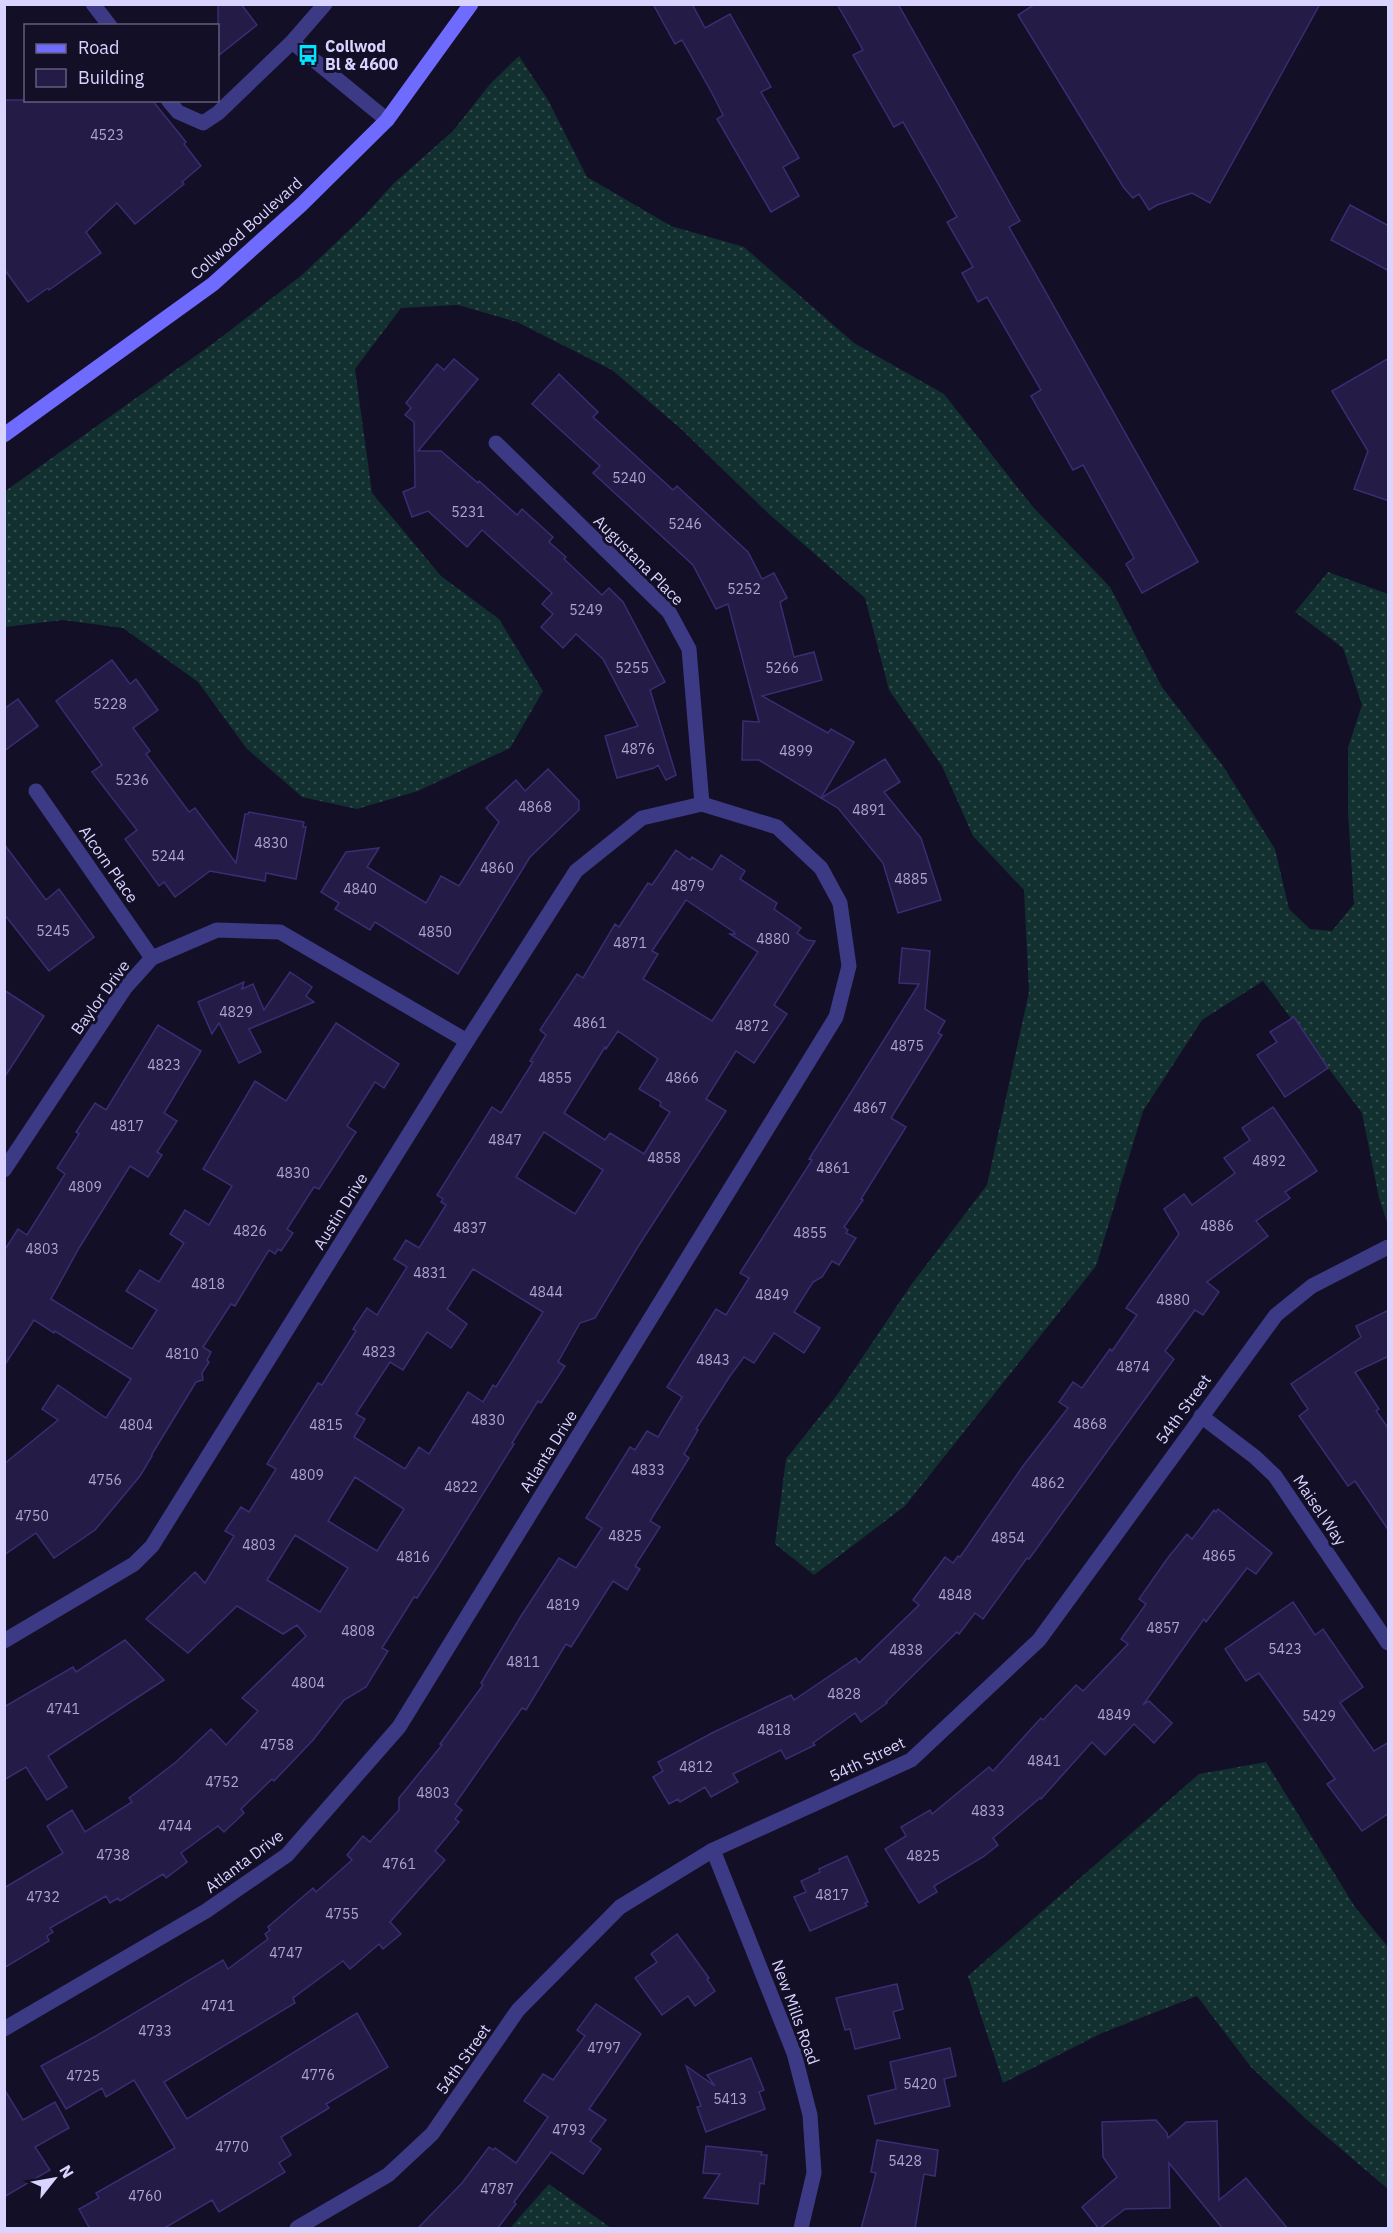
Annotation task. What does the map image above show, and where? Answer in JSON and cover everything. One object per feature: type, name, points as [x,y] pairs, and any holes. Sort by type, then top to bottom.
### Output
[{"type":"main road","name":"Collwood Boulevard","points":[[4,435],[213,284],[301,205],[387,120],[471,4]]},
{"type":"street","points":[[93,4],[108,24]]},
{"type":"street","points":[[170,102],[178,112],[203,123],[218,113],[292,42],[325,4]]},
{"type":"street","points":[[292,42],[387,120]]},
{"type":"street","name":"Augustana Place","points":[[496,443],[669,612],[689,649],[702,804]]},
{"type":"street","name":"Alcorn Place","points":[[36,791],[152,958]]},
{"type":"street","name":"Austin Drive","points":[[4,1641],[134,1564],[152,1546],[467,1041],[576,871],[642,818],[702,804]]},
{"type":"street","name":"Atlanta Drive","points":[[4,2029],[206,1911],[287,1855],[399,1727],[836,1017],[849,966],[840,903],[821,868],[777,827],[702,804]]},
{"type":"street","name":"Baylor Drive","points":[[4,1170],[125,988],[152,958],[217,930],[280,932],[467,1041]]},
{"type":"street","name":"54th Street","points":[[297,2229],[388,2175],[432,2134],[518,2010],[620,1907],[713,1850],[911,1760],[1039,1640],[1276,1315],[1312,1286],[1389,1247]]},
{"type":"street","name":"Maisel Way","points":[[1201,1416],[1255,1457],[1275,1476],[1389,1643]]},
{"type":"street","name":"New Mills Road","points":[[713,1850],[794,2053],[810,2115],[814,2173],[801,2229]]},
{"type":"green space","points":[[519,56],[548,100],[587,177],[671,226],[744,247],[854,343],[944,394],[1033,507],[1110,587],[1162,687],[1223,766],[1275,849],[1289,909],[1310,929],[1332,931],[1354,904],[1348,813],[1348,748],[1362,705],[1343,648],[1295,612],[1328,572],[1388,594],[1388,1225],[1379,1198],[1362,1113],[1263,981],[1202,1020],[1143,1111],[1096,1266],[905,1506],[814,1575],[775,1544],[786,1459],[837,1395],[911,1285],[987,1185],[1029,992],[1024,890],[973,836],[942,766],[889,690],[865,598],[769,514],[680,428],[612,370],[517,322],[458,305],[401,308],[355,369],[372,493],[441,576],[499,619],[543,691],[510,748],[418,791],[357,809],[302,797],[247,749],[198,682],[123,628],[63,620],[5,627],[4,492],[215,342],[302,275],[364,216],[393,184],[453,131],[490,84]]},
{"type":"green space","points":[[1266,1762],[1355,1907],[1388,1947],[1388,2189],[1307,2120],[1251,2067],[1197,1996],[1102,2033],[1003,2083],[968,1976],[1199,1774]]},
{"type":"green space","points":[[549,2184],[611,2228],[510,2228]]},
{"type":"building","points":[[218,4],[241,4],[257,25],[219,55]]},
{"type":"building","points":[[653,4],[692,4],[705,28],[730,14],[771,87],[761,92],[799,158],[783,167],[799,196],[771,212],[717,119],[723,115],[682,40],[675,44]]},
{"type":"building","points":[[837,4],[898,4],[1020,221],[1009,227],[1198,562],[1142,593],[1126,564],[1134,558],[1083,465],[1073,470],[1031,396],[1041,390],[987,297],[978,302],[962,273],[973,267],[947,222],[957,217],[903,122],[894,127],[853,55],[863,50]]},
{"type":"building","points":[[1035,4],[1320,4],[1210,203],[1192,193],[1149,210],[1139,194],[1133,198],[1124,188],[1018,15]]},
{"type":"building","points":[[4,100],[154,102],[186,142],[184,144],[201,166],[182,182],[184,184],[135,224],[117,203],[86,232],[101,253],[28,302],[4,269]]},
{"type":"building","points":[[1350,205],[1389,226],[1389,271],[1331,240]]},
{"type":"building","points":[[1389,358],[1389,501],[1354,489],[1368,451],[1332,391]]},
{"type":"building","points":[[454,359],[478,379],[418,451],[441,451],[517,515],[522,509],[553,537],[549,542],[602,595],[609,588],[623,602],[665,682],[650,690],[676,775],[666,780],[658,765],[617,778],[605,736],[638,726],[603,659],[576,634],[563,648],[541,627],[553,614],[542,604],[552,593],[482,530],[467,547],[428,511],[412,517],[403,492],[415,487],[414,422],[405,415],[411,408],[406,403],[437,364],[444,370]]},
{"type":"building","points":[[559,374],[598,412],[593,417],[673,490],[677,486],[748,552],[762,579],[774,573],[787,598],[780,602],[794,657],[814,652],[822,680],[762,696],[828,733],[831,729],[854,742],[821,798],[759,760],[742,760],[743,721],[759,722],[728,604],[716,609],[693,565],[593,473],[600,466],[532,404]]},
{"type":"building","points":[[112,660],[130,684],[136,679],[158,710],[133,728],[150,751],[146,754],[189,812],[195,808],[236,863],[245,814],[249,812],[304,822],[303,827],[306,827],[296,879],[266,873],[265,881],[210,871],[175,897],[164,882],[159,886],[125,839],[137,830],[92,772],[102,765],[56,701]]},
{"type":"building","points":[[18,699],[38,726],[4,751],[4,709]]},
{"type":"building","points":[[885,759],[900,782],[884,792],[921,838],[941,900],[898,913],[883,863],[838,808],[821,798]]},
{"type":"building","points":[[548,769],[579,801],[579,810],[530,857],[458,974],[375,922],[370,930],[335,909],[339,903],[321,892],[346,852],[379,848],[367,867],[426,903],[441,876],[459,886],[499,822],[486,808],[516,780],[525,791]]},
{"type":"building","points":[[4,844],[46,900],[59,889],[94,937],[49,971],[4,914]]},
{"type":"building","points":[[676,850],[690,860],[692,857],[712,870],[721,855],[745,871],[740,879],[777,903],[774,909],[801,928],[797,933],[807,940],[815,941],[774,1005],[787,1014],[754,1063],[736,1051],[706,1099],[726,1111],[639,1245],[595,1318],[580,1323],[558,1362],[565,1366],[541,1403],[538,1401],[441,1561],[417,1598],[414,1597],[382,1648],[388,1651],[366,1687],[344,1700],[313,1740],[274,1781],[272,1779],[241,1809],[244,1813],[224,1832],[218,1826],[181,1853],[187,1862],[166,1878],[163,1874],[120,1901],[118,1898],[110,1903],[106,1896],[50,1928],[53,1932],[47,1936],[49,1941],[4,1968],[4,1888],[63,1853],[47,1826],[72,1810],[85,1832],[132,1802],[129,1798],[176,1762],[211,1729],[226,1745],[258,1711],[242,1698],[306,1636],[297,1625],[283,1634],[237,1606],[188,1653],[146,1619],[195,1572],[205,1583],[234,1536],[225,1531],[241,1507],[249,1512],[276,1469],[267,1464],[318,1383],[322,1385],[356,1331],[353,1329],[367,1308],[377,1315],[407,1267],[394,1259],[406,1240],[419,1248],[446,1205],[437,1195],[492,1107],[501,1113],[533,1062],[530,1061],[546,1035],[540,1030],[577,974],[583,978],[615,924],[619,927],[648,883],[652,885]],"holes":[[[686,900],[734,932],[735,934],[730,934],[758,952],[712,1021],[643,979],[658,954],[652,951]],[[618,1031],[658,1059],[639,1089],[661,1102],[660,1106],[670,1112],[644,1154],[610,1133],[605,1140],[564,1113],[605,1047],[606,1049]],[[544,1132],[603,1170],[575,1214],[516,1177]],[[473,1269],[543,1312],[496,1387],[493,1385],[483,1402],[468,1392],[429,1454],[419,1447],[405,1469],[354,1437],[365,1419],[356,1414],[390,1362],[403,1370],[427,1332],[451,1348],[467,1324],[447,1309]],[[355,1477],[404,1509],[377,1551],[328,1521]],[[295,1535],[348,1568],[320,1612],[267,1580]]]},
{"type":"building","points":[[902,948],[930,951],[925,1009],[945,1021],[938,1033],[942,1035],[891,1118],[906,1127],[861,1199],[863,1200],[844,1227],[848,1230],[846,1233],[856,1238],[839,1265],[832,1261],[822,1277],[813,1282],[794,1312],[820,1328],[804,1353],[774,1333],[754,1363],[744,1357],[730,1376],[696,1429],[698,1430],[684,1454],[689,1458],[650,1521],[660,1527],[635,1566],[640,1569],[627,1590],[613,1581],[571,1647],[566,1644],[526,1710],[522,1708],[455,1804],[462,1810],[455,1819],[459,1822],[435,1851],[445,1860],[390,1922],[401,1934],[383,1949],[379,1944],[350,1969],[343,1961],[293,1998],[295,2003],[164,2082],[187,2119],[357,2013],[388,2067],[326,2104],[329,2108],[281,2137],[291,2155],[279,2163],[285,2172],[219,2212],[212,2200],[163,2229],[90,2229],[79,2209],[99,2198],[96,2193],[175,2148],[134,2080],[106,2097],[102,2088],[66,2109],[41,2066],[223,1960],[228,1969],[268,1939],[265,1934],[270,1930],[268,1927],[313,1888],[316,1892],[352,1860],[347,1855],[363,1836],[370,1842],[399,1810],[399,1798],[442,1745],[440,1744],[483,1685],[481,1683],[521,1616],[559,1558],[576,1568],[602,1528],[586,1518],[630,1447],[635,1450],[647,1431],[658,1437],[682,1397],[667,1387],[716,1309],[726,1315],[749,1278],[740,1273],[919,984],[899,983]]},
{"type":"building","points":[[290,972],[312,987],[306,996],[314,1002],[249,1029],[261,1052],[239,1063],[219,1023],[212,1034],[198,1002],[244,982],[242,989],[253,984],[264,1010]]},
{"type":"building","points":[[4,990],[44,1016],[4,1078]]},
{"type":"building","points":[[1294,1017],[1328,1068],[1285,1097],[1257,1055],[1277,1042],[1270,1032]]},
{"type":"building","points":[[336,1023],[399,1064],[384,1088],[375,1082],[347,1126],[356,1132],[319,1189],[314,1187],[287,1229],[293,1233],[281,1251],[278,1249],[275,1254],[269,1250],[235,1306],[231,1304],[203,1347],[211,1352],[207,1360],[209,1362],[202,1373],[203,1380],[196,1382],[140,1476],[95,1530],[54,1558],[36,1533],[4,1555],[4,1464],[58,1420],[42,1409],[58,1385],[106,1418],[131,1379],[34,1320],[4,1366],[4,1251],[18,1229],[27,1235],[65,1174],[57,1168],[79,1134],[76,1132],[95,1103],[106,1110],[158,1025],[201,1051],[164,1113],[177,1121],[157,1152],[162,1155],[148,1177],[130,1166],[79,1248],[51,1299],[132,1349],[157,1310],[126,1291],[140,1270],[159,1282],[184,1243],[170,1234],[185,1210],[209,1225],[232,1186],[203,1169],[255,1081],[286,1101]]},
{"type":"building","points":[[1273,1107],[1317,1171],[1285,1192],[1290,1198],[1256,1221],[1268,1236],[1207,1282],[1219,1292],[1203,1315],[1195,1310],[1165,1351],[1174,1359],[983,1619],[975,1613],[959,1634],[957,1632],[887,1703],[861,1722],[855,1713],[813,1743],[815,1745],[786,1759],[781,1750],[733,1774],[738,1782],[711,1797],[705,1787],[680,1802],[678,1799],[669,1804],[653,1777],[663,1771],[658,1762],[791,1695],[794,1700],[856,1658],[859,1663],[919,1605],[913,1600],[945,1557],[953,1563],[958,1556],[960,1557],[1023,1466],[1068,1408],[1059,1402],[1073,1382],[1082,1388],[1137,1315],[1126,1308],[1179,1234],[1164,1209],[1184,1194],[1192,1205],[1235,1173],[1224,1158],[1250,1140],[1242,1128]]},
{"type":"building","points":[[1389,1310],[1389,1356],[1355,1372],[1379,1409],[1376,1411],[1389,1429],[1389,1531],[1355,1481],[1348,1486],[1299,1416],[1308,1409],[1291,1384],[1361,1337],[1356,1326]]},
{"type":"building","points":[[1218,1509],[1272,1553],[1256,1574],[1247,1568],[1206,1622],[1204,1619],[1143,1705],[1149,1701],[1172,1723],[1154,1743],[1134,1724],[1105,1755],[1092,1742],[1041,1799],[993,1838],[998,1845],[983,1857],[934,1886],[937,1892],[919,1903],[885,1849],[906,1836],[901,1827],[930,1810],[932,1814],[989,1767],[993,1771],[1041,1718],[1043,1720],[1076,1685],[1083,1691],[1128,1644],[1121,1639],[1146,1604],[1139,1599],[1167,1559],[1187,1534],[1192,1539],[1214,1510],[1216,1512]]},
{"type":"building","points":[[1293,1602],[1315,1635],[1323,1629],[1363,1687],[1340,1703],[1374,1751],[1389,1742],[1389,1813],[1362,1831],[1327,1784],[1335,1779],[1259,1673],[1246,1681],[1225,1649]]},
{"type":"building","points":[[125,1640],[164,1680],[48,1756],[67,1787],[47,1800],[26,1767],[4,1780],[4,1707],[73,1667],[76,1672]]},
{"type":"building","points":[[847,1856],[868,1902],[865,1903],[867,1906],[810,1931],[794,1897],[806,1892],[801,1881],[820,1872],[819,1869]]},
{"type":"building","points":[[677,1934],[709,1978],[707,1979],[715,1991],[695,2006],[688,1996],[662,2015],[635,1978],[657,1962],[651,1954]]},
{"type":"building","points":[[897,1984],[903,2009],[893,2012],[900,2038],[855,2049],[850,2029],[845,2030],[836,1998]]},
{"type":"building","points":[[596,2004],[641,2034],[589,2109],[606,2120],[590,2141],[601,2149],[583,2174],[551,2152],[497,2229],[417,2229],[462,2183],[489,2147],[493,2150],[495,2148],[516,2163],[548,2117],[524,2101],[543,2074],[553,2080],[585,2036],[577,2030]]},
{"type":"building","points":[[950,2048],[956,2076],[944,2079],[950,2106],[875,2124],[868,2096],[896,2089],[890,2062]]},
{"type":"building","points":[[751,2058],[764,2090],[759,2092],[765,2109],[706,2132],[697,2107],[701,2106],[686,2066],[715,2086],[707,2075]]},
{"type":"building","points":[[4,2089],[23,2120],[55,2102],[69,2128],[35,2147],[50,2170],[4,2197]]},
{"type":"building","points":[[1156,2120],[1167,2133],[1168,2138],[1186,2122],[1217,2121],[1219,2200],[1246,2178],[1288,2229],[1223,2229],[1169,2163],[1170,2208],[1125,2209],[1099,2229],[1082,2207],[1117,2177],[1103,2157],[1102,2122]]},
{"type":"building","points":[[877,2140],[938,2150],[935,2176],[924,2174],[915,2229],[861,2229],[876,2173],[871,2172]]},
{"type":"building","points":[[706,2146],[762,2152],[761,2155],[767,2155],[764,2184],[760,2183],[758,2204],[704,2198],[720,2174],[703,2173]]},
{"type":"place","name":"Collwod Bl & 4600","points":[[308,55]]}]
